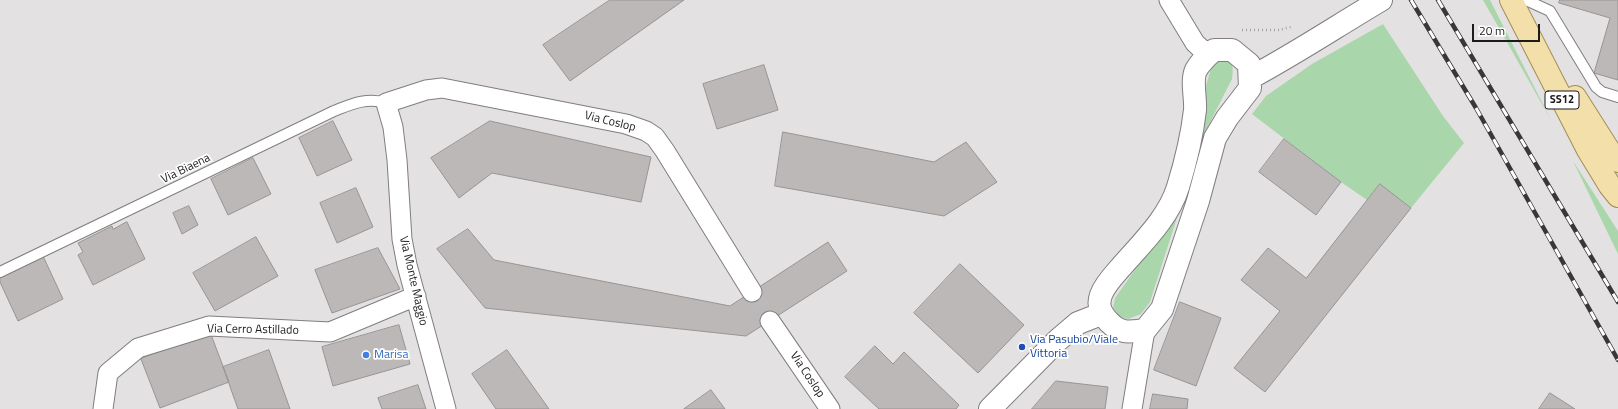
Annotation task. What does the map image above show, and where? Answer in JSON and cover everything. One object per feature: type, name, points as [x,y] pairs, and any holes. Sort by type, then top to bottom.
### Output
[{"type":"main road","name":"SS12","points":[[1511,0],[1588,150],[1618,196]]},
{"type":"main road","name":"SS12","points":[[1514,0],[1606,146],[1618,161]]},
{"type":"street","points":[[1169,0],[1195,43],[1208,55]]},
{"type":"street","points":[[1250,78],[1381,0]]},
{"type":"street","points":[[1132,409],[1145,330],[1162,309],[1198,201],[1215,138],[1227,118],[1250,88],[1249,64],[1232,50],[1214,50],[1208,55],[1196,71],[1194,89],[1195,105],[1190,144],[1176,195],[1168,210],[1154,230],[1105,287],[1099,302],[1101,314],[1117,330],[1131,332],[1145,330]]},
{"type":"street","name":"Via Coslop","points":[[386,103],[426,90],[442,88],[585,115],[626,124],[646,131],[656,138],[665,151],[752,292]]},
{"type":"street","name":"Via Monte Maggio","points":[[386,103],[394,134],[402,239],[407,265],[446,409]]},
{"type":"street","name":"Via Cerro Astillado","points":[[103,409],[108,374],[138,348],[209,326],[330,332],[416,296]]},
{"type":"street","points":[[990,409],[1053,345],[1078,323],[1101,314]]},
{"type":"street","name":"Via Coslop","points":[[770,321],[830,409]]},
{"type":"lane","points":[[1526,0],[1550,11],[1596,87],[1602,92],[1618,97]]},
{"type":"lane","name":"Via Biaena","points":[[0,272],[334,111],[364,101],[376,100],[386,103]]},
{"type":"green space","points":[[1483,0],[1490,0],[1551,120],[1491,14]]},
{"type":"green space","points":[[1383,24],[1443,116],[1464,143],[1411,208],[1380,184],[1367,200],[1252,114],[1266,96],[1312,64]]},
{"type":"green space","points":[[1227,58],[1232,65],[1232,79],[1199,144],[1206,109],[1205,89],[1213,62]]},
{"type":"green space","points":[[1573,161],[1618,231],[1618,254]]},
{"type":"green space","points":[[1181,205],[1150,302],[1141,314],[1128,319],[1119,316],[1113,308],[1115,298]]},
{"type":"building","points":[[610,0],[684,0],[570,81],[543,45]]},
{"type":"building","points":[[1560,0],[1618,0],[1618,80],[1594,73],[1610,18],[1559,3]]},
{"type":"building","points":[[764,65],[778,110],[717,129],[703,84]]},
{"type":"building","points":[[333,121],[352,160],[317,176],[299,138]]},
{"type":"building","points":[[490,121],[651,157],[641,202],[492,173],[459,198],[431,158]]},
{"type":"building","points":[[783,132],[934,162],[966,142],[997,182],[944,216],[775,186]]},
{"type":"building","points":[[1284,139],[1341,182],[1316,215],[1259,172]]},
{"type":"building","points":[[253,158],[271,194],[228,215],[211,179]]},
{"type":"building","points":[[1380,184],[1411,208],[1265,392],[1234,368],[1280,311],[1241,280],[1268,248],[1306,278]]},
{"type":"building","points":[[356,188],[373,227],[337,243],[320,203]]},
{"type":"building","points":[[189,206],[198,225],[182,234],[173,213]]},
{"type":"building","points":[[127,222],[145,259],[93,285],[78,255],[83,252],[78,243],[112,226],[113,229]]},
{"type":"building","points":[[468,229],[494,260],[730,306],[828,242],[847,271],[746,336],[485,308],[437,249]]},
{"type":"building","points":[[256,237],[278,276],[215,311],[193,273]]},
{"type":"building","points":[[378,248],[400,289],[332,313],[315,270]]},
{"type":"building","points":[[43,256],[63,299],[18,321],[0,282],[0,277]]},
{"type":"building","points":[[960,264],[1024,325],[978,373],[914,313]]},
{"type":"building","points":[[1180,302],[1221,318],[1196,386],[1154,370]]},
{"type":"building","name":"Marisa","points":[[399,325],[410,364],[333,386],[322,347]]},
{"type":"building","points":[[210,332],[229,382],[160,408],[141,359]]},
{"type":"building","points":[[875,346],[893,364],[904,352],[959,405],[956,409],[879,409],[845,377]]},
{"type":"building","points":[[269,350],[290,409],[238,409],[223,367]]},
{"type":"building","points":[[507,350],[549,409],[496,409],[472,374]]},
{"type":"building","points":[[1056,381],[1108,387],[1105,409],[1032,409]]},
{"type":"building","points":[[418,385],[426,409],[382,409],[378,398]]},
{"type":"building","points":[[711,390],[725,409],[684,409]]},
{"type":"building","points":[[1550,393],[1575,409],[1539,409]]},
{"type":"building","points":[[1153,394],[1188,399],[1187,409],[1150,409]]},
{"type":"tunnel","points":[[752,292],[770,321]]},
{"type":"railway","points":[[1411,0],[1476,108],[1618,360]]},
{"type":"railway","points":[[1438,0],[1618,302]]},
{"type":"place","name":"Via Pasubio/Viale Vittoria","points":[[1022,347]]},
{"type":"place","name":"Marisa","points":[[366,355]]}]
